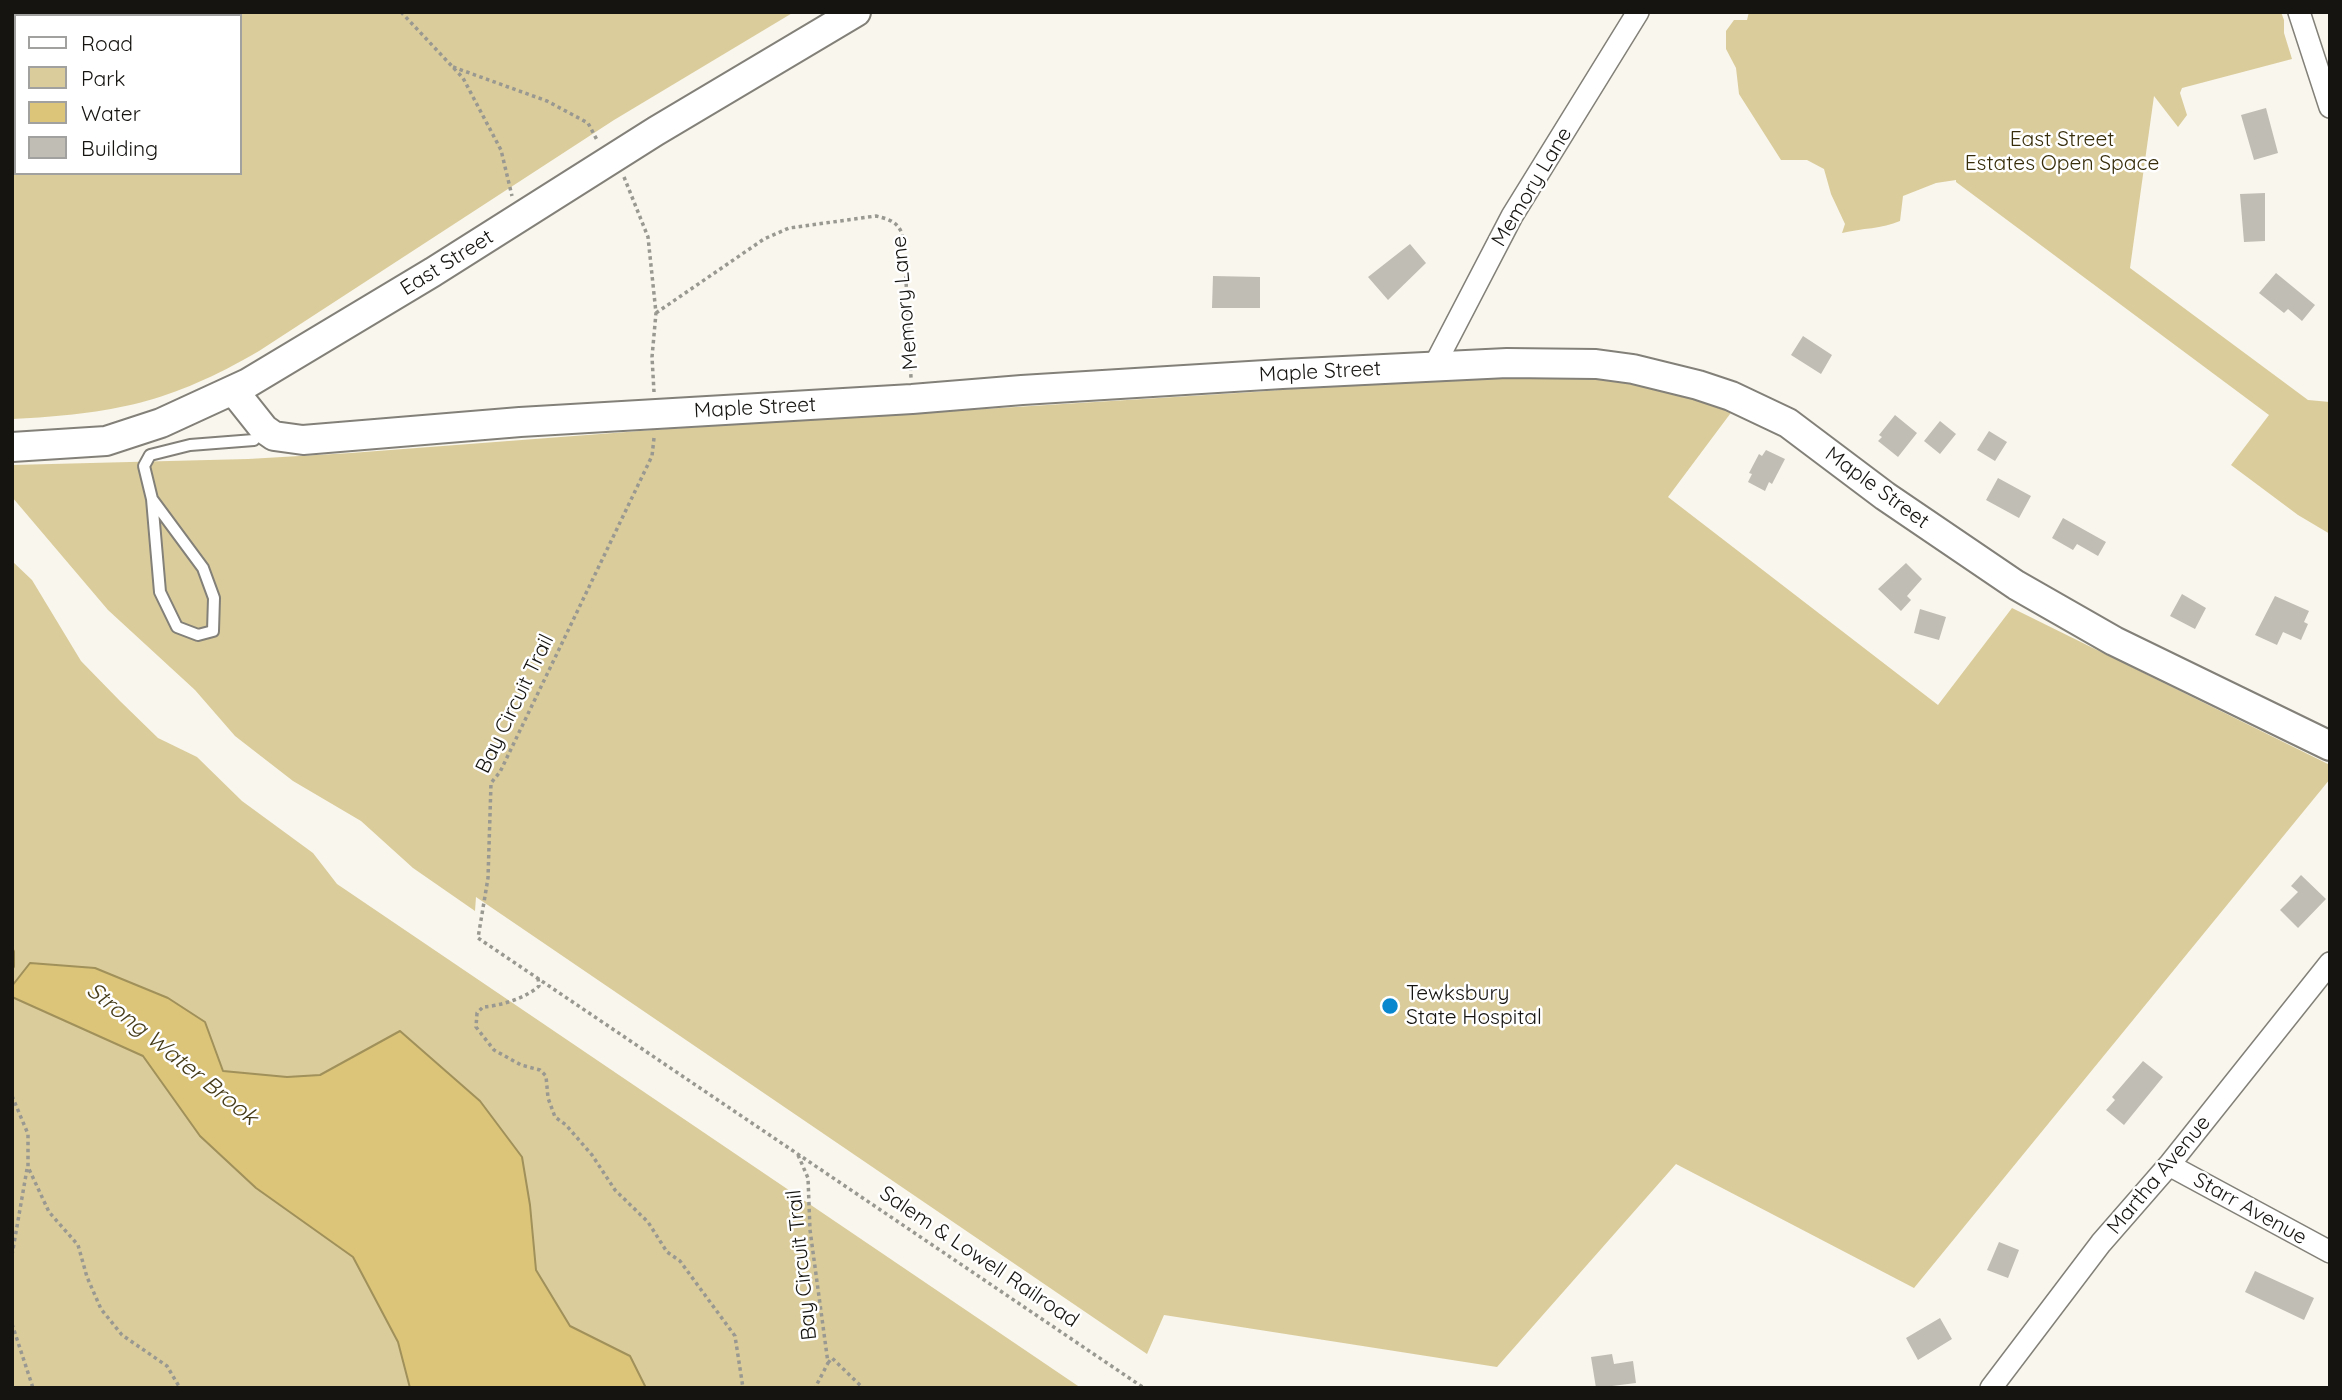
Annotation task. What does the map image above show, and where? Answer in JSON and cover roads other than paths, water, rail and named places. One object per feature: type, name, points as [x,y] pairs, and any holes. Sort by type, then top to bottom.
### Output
[{"type":"street","name":"East Street","points":[[12,447],[106,441],[161,423],[233,390],[276,367],[667,124],[856,12]]},
{"type":"street","name":"Memory Lane","points":[[1434,366],[1512,216],[1638,12]]},
{"type":"street","points":[[2299,12],[2330,107]]},
{"type":"street","name":"Maple Street","points":[[264,429],[274,436],[303,440],[1022,390],[1434,366],[1507,363],[1597,364],[1668,377],[1731,397],[1788,424],[1896,504],[2015,584],[2137,653],[2330,746]]},
{"type":"street","points":[[233,390],[264,429]]},
{"type":"street","name":"Martha Avenue","points":[[1992,1388],[2101,1243],[2169,1165],[2330,963]]},
{"type":"street","name":"Starr Avenue","points":[[2169,1165],[2330,1252]]},
{"type":"lane","points":[[152,499],[203,568],[214,598],[213,631],[198,635],[177,627],[160,592],[152,499],[144,466],[150,455],[190,445],[254,440],[264,429]]},
{"type":"water","points":[[30,963],[95,968],[168,998],[205,1022],[223,1071],[287,1077],[320,1075],[400,1031],[480,1101],[522,1157],[536,1270],[570,1326],[630,1356],[646,1388],[410,1388],[398,1342],[353,1257],[256,1188],[200,1136],[143,1056],[12,997],[12,986]]},
{"type":"waterway","name":"Strong Water Brook","points":[[12,952],[12,966]]},
{"type":"place","name":"Tewksbury State Hospital","points":[[1390,1006]]},
{"type":"park label","name":"East Street Estates Open Space","points":[[2062,152]]}]
